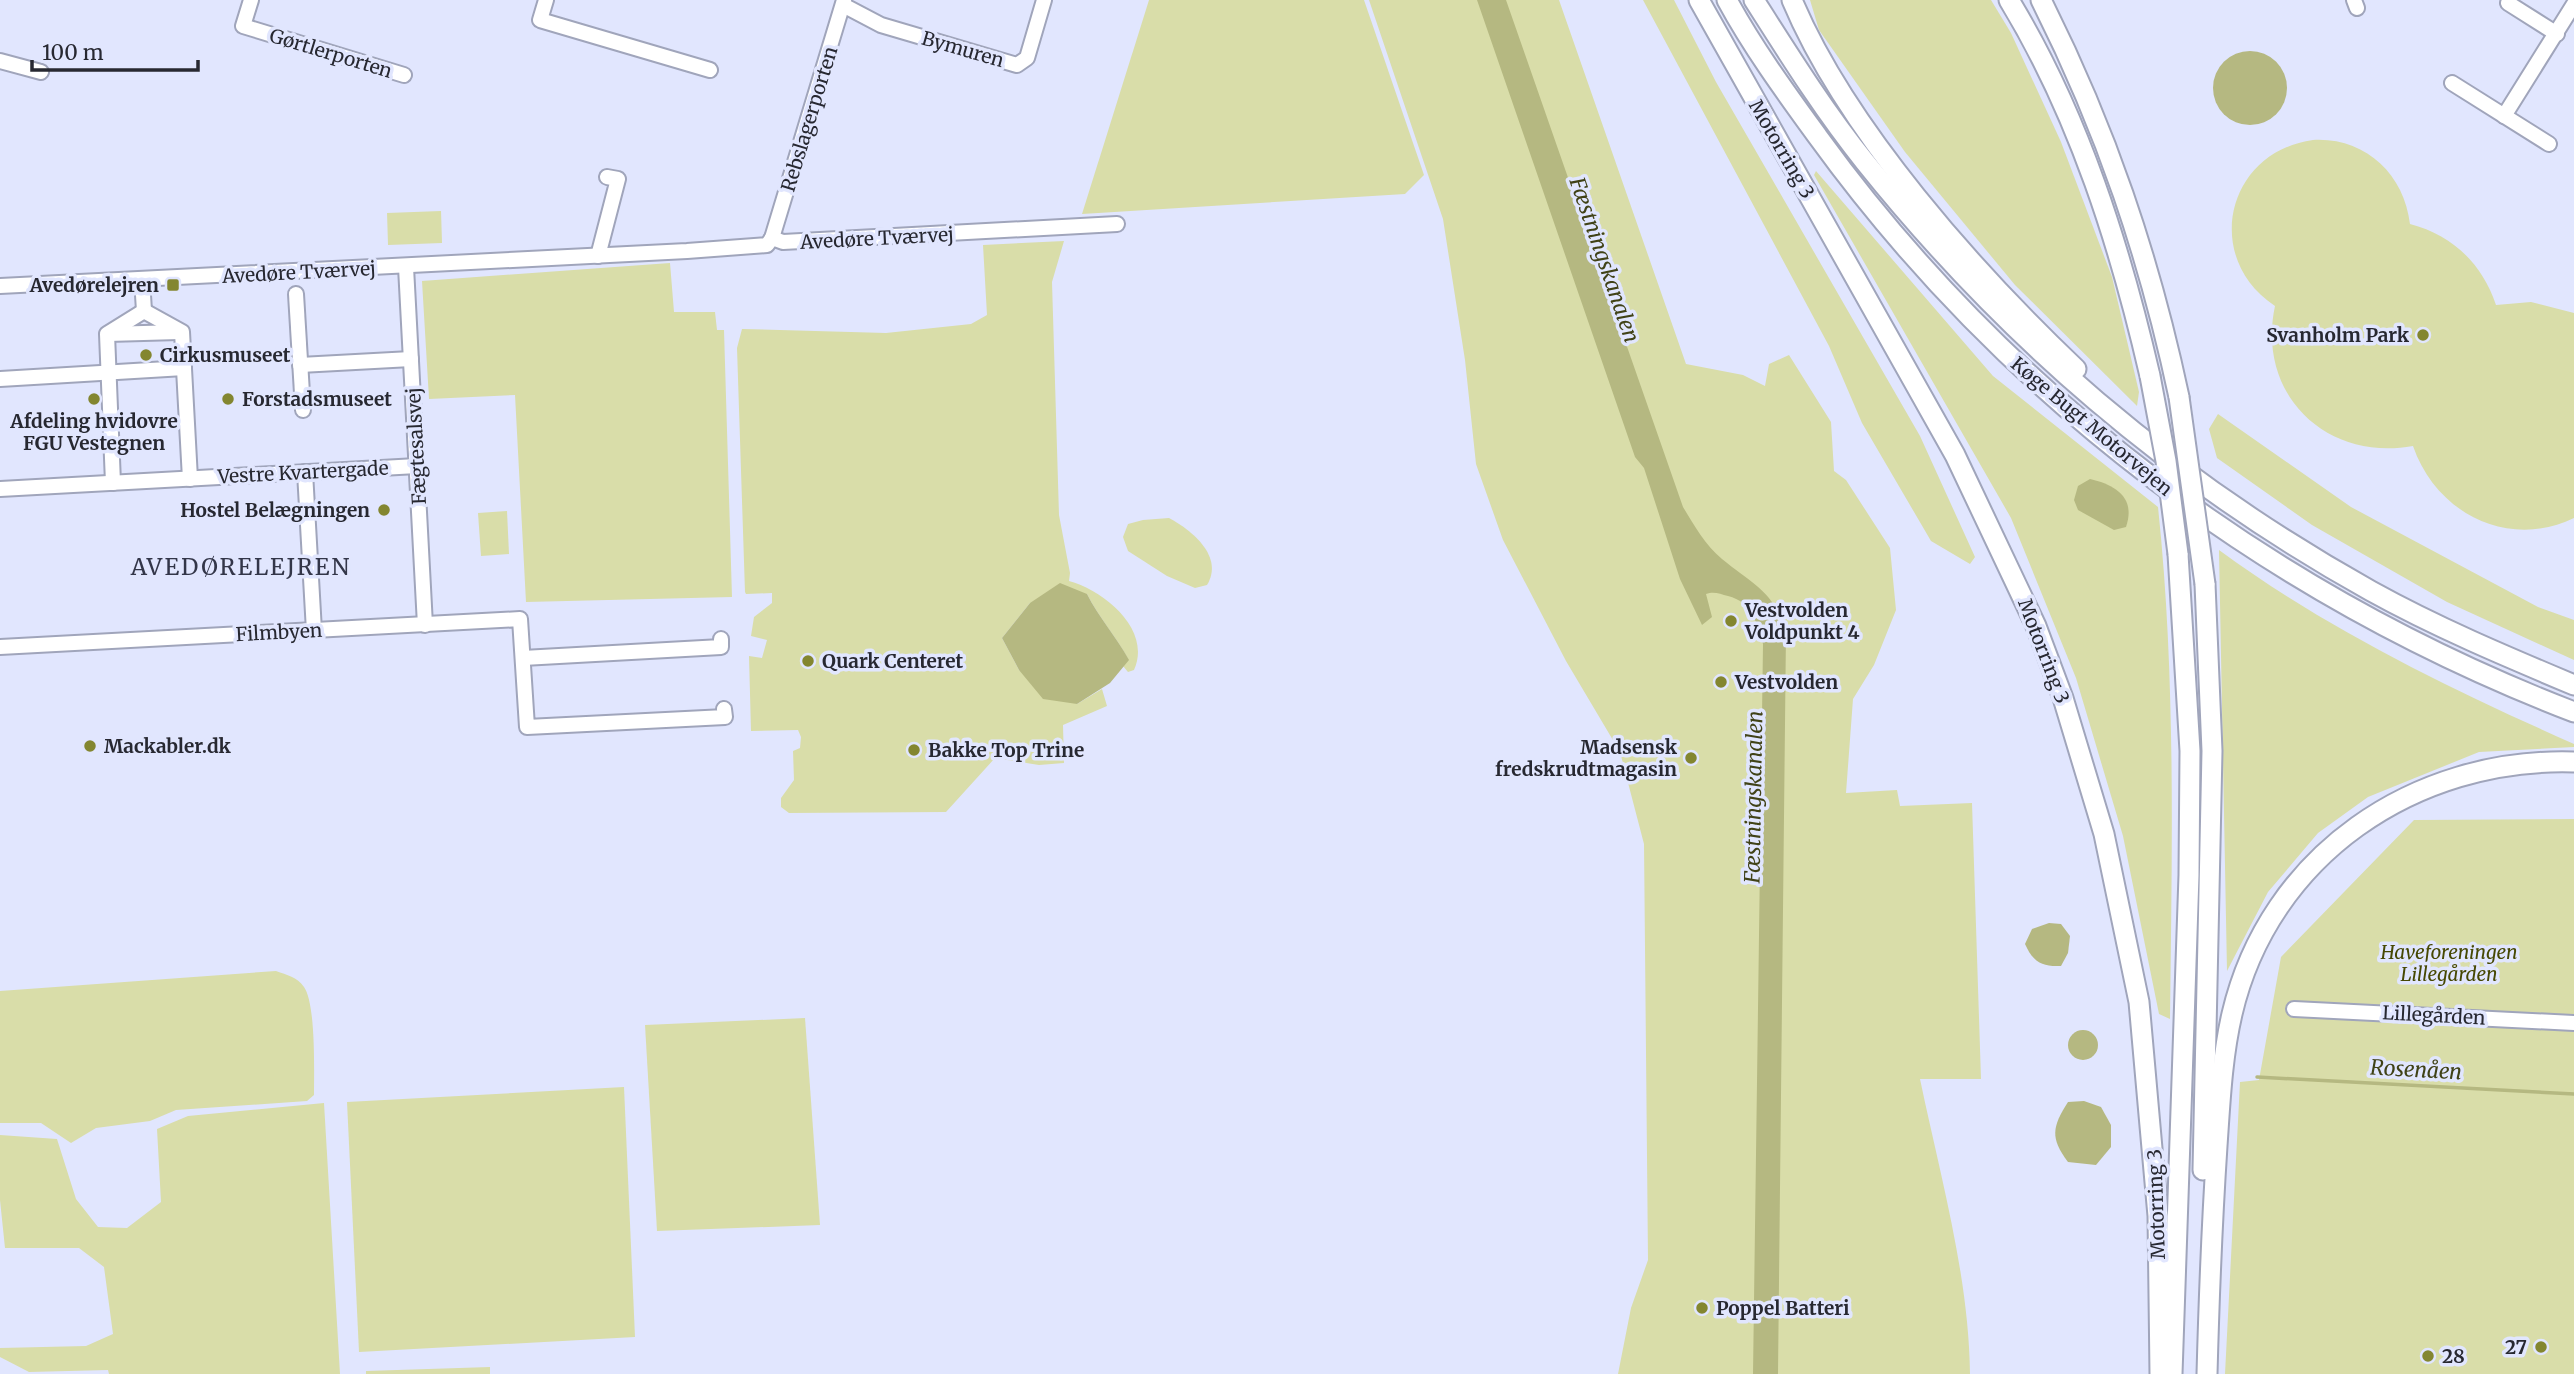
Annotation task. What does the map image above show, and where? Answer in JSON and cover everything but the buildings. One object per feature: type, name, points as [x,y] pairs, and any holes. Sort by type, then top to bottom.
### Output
[{"type":"highway","name":"Motorring 3","points":[[1699,0],[1955,455],[2036,626],[2067,710],[2104,834],[2139,1002],[2157,1204],[2160,1374]]},
{"type":"highway","name":"Køge Bugt Motorvejen","points":[[1727,0],[1782,88],[1849,180],[1904,246],[2026,374],[2078,420],[2200,515],[2310,586],[2432,652],[2574,712]]},
{"type":"highway","name":"Køge Bugt Motorvejen","points":[[1754,0],[1802,74],[1864,160],[1923,232],[1972,286],[2043,356],[2109,415],[2257,522],[2371,591],[2574,685]]},
{"type":"highway","points":[[1792,0],[1826,68],[1908,183],[1990,280],[2041,336],[2115,405],[2137,435]]},
{"type":"highway","points":[[2010,0],[2050,76],[2082,148],[2109,224],[2150,376],[2166,461],[2178,554],[2189,724],[2189,820],[2172,1374]]},
{"type":"highway","points":[[2041,0],[2075,69],[2126,196],[2152,281],[2179,397],[2205,584],[2210,642],[2212,765],[2200,1374]]},
{"type":"highway","points":[[2207,1374],[2215,1176],[2225,1058],[2241,985],[2273,916],[2320,858],[2354,827],[2404,796],[2447,779],[2486,768],[2522,763],[2574,762]]},
{"type":"street","name":"Gørtlerporten","points":[[251,0],[243,26],[404,75]]},
{"type":"street","points":[[546,0],[540,20],[710,69]]},
{"type":"street","name":"Bymuren","points":[[844,2],[881,25],[1017,65],[1027,58],[1044,0]]},
{"type":"street","name":"Rebslagerporten","points":[[772,238],[844,2]]},
{"type":"street","points":[[2508,3],[2557,34]]},
{"type":"street","points":[[2504,116],[2574,4]]},
{"type":"street","points":[[0,61],[41,72]]},
{"type":"street","points":[[2452,83],[2549,144]]},
{"type":"street","points":[[598,256],[618,179],[607,177]]},
{"type":"street","name":"Avedøre Tværvej","points":[[0,286],[598,256],[767,245],[772,238],[783,242],[918,237],[1117,224]]},
{"type":"street","name":"Fægtesalsvej","points":[[406,267],[425,625]]},
{"type":"street","points":[[142,279],[144,311]]},
{"type":"street","points":[[296,294],[303,411]]},
{"type":"street","points":[[144,311],[182,332]]},
{"type":"street","points":[[107,334],[144,311]]},
{"type":"street","points":[[107,334],[182,332]]},
{"type":"street","points":[[182,332],[190,479]]},
{"type":"street","points":[[107,334],[113,483]]},
{"type":"street","points":[[300,365],[411,359]]},
{"type":"street","points":[[0,379],[184,368]]},
{"type":"street","name":"Vestre Kvartergade","points":[[0,489],[417,466]]},
{"type":"street","points":[[305,472],[314,631]]},
{"type":"street","name":"Filmbyen","points":[[0,647],[520,619],[527,727],[725,717],[724,709]]},
{"type":"street","points":[[523,658],[721,647],[721,639]]},
{"type":"street","name":"Lillegården","points":[[2294,1009],[2574,1023]]},
{"type":"green space","points":[[1149,0],[1364,0],[1424,175],[1405,194],[1082,214]]},
{"type":"green space","name":"Vestvolden","points":[[1369,0],[1559,0],[1686,364],[1743,375],[1765,386],[1769,364],[1789,355],[1831,422],[1834,471],[1846,480],[1890,548],[1896,610],[1874,665],[1853,699],[1846,793],[1897,790],[1900,806],[1972,803],[1981,1079],[1920,1079],[1959,1263],[1965,1300],[1970,1374],[1618,1374],[1631,1308],[1648,1260],[1644,844],[1620,752],[1566,661],[1503,540],[1476,464],[1465,360],[1443,219]]},
{"type":"green space","points":[[1643,0],[1674,0],[1716,82],[1920,436],[1975,557],[1970,564],[1931,541],[1862,423],[1829,346]]},
{"type":"green space","points":[[1810,0],[1991,0],[2011,33],[2061,142],[2112,277],[2139,392],[2137,406],[2015,285],[1905,152],[1819,30]]},
{"type":"green space","name":"Svanholm Park","points":[[2313,140],[2349,145],[2378,162],[2390,174],[2399,189],[2410,224],[2439,235],[2464,253],[2483,276],[2496,305],[2531,302],[2574,313],[2574,518],[2549,527],[2524,530],[2500,527],[2477,519],[2457,507],[2439,490],[2424,470],[2413,446],[2381,448],[2352,443],[2326,432],[2304,415],[2287,393],[2276,367],[2272,338],[2275,306],[2252,286],[2238,262],[2232,236],[2234,210],[2243,185],[2260,164],[2283,149]]},
{"type":"green space","points":[[1816,171],[1993,376],[2158,507],[2170,699],[2170,1019],[2159,1014],[2123,836],[2076,678],[2011,518],[1814,175]]},
{"type":"green space","points":[[441,211],[442,243],[388,245],[387,213]]},
{"type":"green space","points":[[1064,241],[1052,282],[1059,515],[1070,573],[1069,581],[1097,594],[1122,614],[1136,641],[1138,655],[1134,670],[1128,672],[1123,666],[1128,659],[1087,594],[1030,603],[1002,638],[1019,670],[1077,704],[1102,689],[1107,706],[1063,725],[1064,763],[1039,765],[995,758],[946,812],[789,813],[781,807],[781,798],[794,780],[793,751],[800,748],[801,737],[798,730],[751,731],[749,656],[762,658],[767,640],[751,636],[754,617],[772,603],[772,593],[745,592],[737,348],[742,329],[886,333],[971,324],[987,315],[983,245]]},
{"type":"green space","points":[[670,263],[674,312],[715,312],[717,330],[724,330],[732,597],[526,602],[515,395],[429,399],[422,281]]},
{"type":"green space","points":[[2218,414],[2351,507],[2538,607],[2574,620],[2574,660],[2447,602],[2312,525],[2217,458],[2209,429]]},
{"type":"green space","points":[[507,511],[509,554],[481,556],[478,513]]},
{"type":"green space","points":[[1169,518],[1196,538],[1209,555],[1212,565],[1207,585],[1195,588],[1167,576],[1128,551],[1123,537],[1128,524]]},
{"type":"green space","points":[[2219,550],[2347,632],[2436,680],[2574,744],[2574,747],[2479,752],[2368,797],[2318,833],[2268,892],[2227,971]]},
{"type":"green space","name":"Haveforeningen Lillegården","points":[[2574,819],[2574,1374],[2225,1374],[2240,1082],[2259,1080],[2281,957],[2414,820]]},
{"type":"green space","points":[[276,971],[292,977],[304,987],[311,1008],[314,1095],[307,1101],[176,1110],[150,1121],[96,1128],[71,1143],[41,1123],[0,1123],[0,991]]},
{"type":"green space","points":[[805,1018],[820,1225],[657,1231],[645,1025]]},
{"type":"green space","points":[[624,1087],[635,1337],[359,1352],[347,1102]]},
{"type":"green space","points":[[324,1103],[340,1374],[109,1374],[108,1370],[29,1372],[0,1357],[0,1348],[86,1346],[113,1334],[104,1267],[79,1248],[5,1248],[0,1200],[0,1135],[57,1139],[76,1199],[98,1227],[127,1228],[161,1202],[157,1129],[188,1116]]},
{"type":"green space","points":[[490,1367],[490,1374],[366,1374],[366,1371]]},
{"type":"shaded area","points":[[1477,0],[1506,0],[1683,507],[1710,548],[1768,597],[1781,617],[1786,631],[1778,1374],[1753,1374],[1763,644],[1756,621],[1748,608],[1728,596],[1706,594],[1712,617],[1702,625],[1680,579],[1644,468],[1635,457]]},
{"type":"shaded area","points":[[2243,51],[2257,51],[2271,57],[2281,67],[2287,88],[2285,102],[2271,119],[2257,125],[2243,125],[2229,119],[2219,109],[2213,95],[2213,81],[2219,67],[2229,57]]},
{"type":"shaded area","points":[[2090,479],[2108,485],[2122,494],[2128,508],[2126,527],[2114,530],[2078,510],[2074,500],[2078,486]]},
{"type":"shaded area","points":[[1060,583],[1087,594],[1129,660],[1110,683],[1077,704],[1043,699],[1019,670],[1002,638],[1030,603]]},
{"type":"shaded area","points":[[2049,923],[2061,924],[2070,936],[2068,953],[2061,966],[2048,966],[2039,962],[2025,944],[2032,929]]},
{"type":"shaded area","points":[[2083,1030],[2094,1034],[2098,1045],[2094,1056],[2083,1060],[2072,1056],[2068,1045],[2072,1034]]},
{"type":"shaded area","points":[[2084,1101],[2101,1107],[2111,1125],[2111,1147],[2096,1165],[2068,1162],[2056,1139],[2056,1126],[2068,1102]]},
{"type":"waterway","name":"Rosenåen","points":[[2257,1077],[2574,1094]]},
{"type":"place","name":"Avedørelejren","points":[[173,285]]},
{"type":"place","name":"Svanholm Park","points":[[2423,335]]},
{"type":"place","name":"Cirkusmuseet","points":[[146,355]]},
{"type":"place","name":"Afdeling hvidovre FGU Vestegnen","points":[[94,399]]},
{"type":"place","name":"Forstadsmuseet","points":[[228,399]]},
{"type":"place","name":"Hostel Belægningen","points":[[384,510]]},
{"type":"place","name":"Vestvolden Voldpunkt 4","points":[[1731,621]]},
{"type":"place","name":"Quark Centeret","points":[[808,661]]},
{"type":"place","name":"Vestvolden","points":[[1721,682]]},
{"type":"place","name":"Mackabler.dk","points":[[90,746]]},
{"type":"place","name":"Bakke Top Trine","points":[[914,750]]},
{"type":"place","name":"Madsensk fredskrudtmagasin","points":[[1691,758]]},
{"type":"place","name":"Poppel Batteri","points":[[1702,1308]]},
{"type":"place","name":"27","points":[[2541,1347]]},
{"type":"place","name":"28","points":[[2428,1356]]},
{"type":"district","name":"AVEDØRELEJREN","points":[[241,567]]},
{"type":"water label","name":"Fæstningskanalen","points":[[1604,260]]},
{"type":"water label","name":"Fæstningskanalen","points":[[1754,797]]}]
